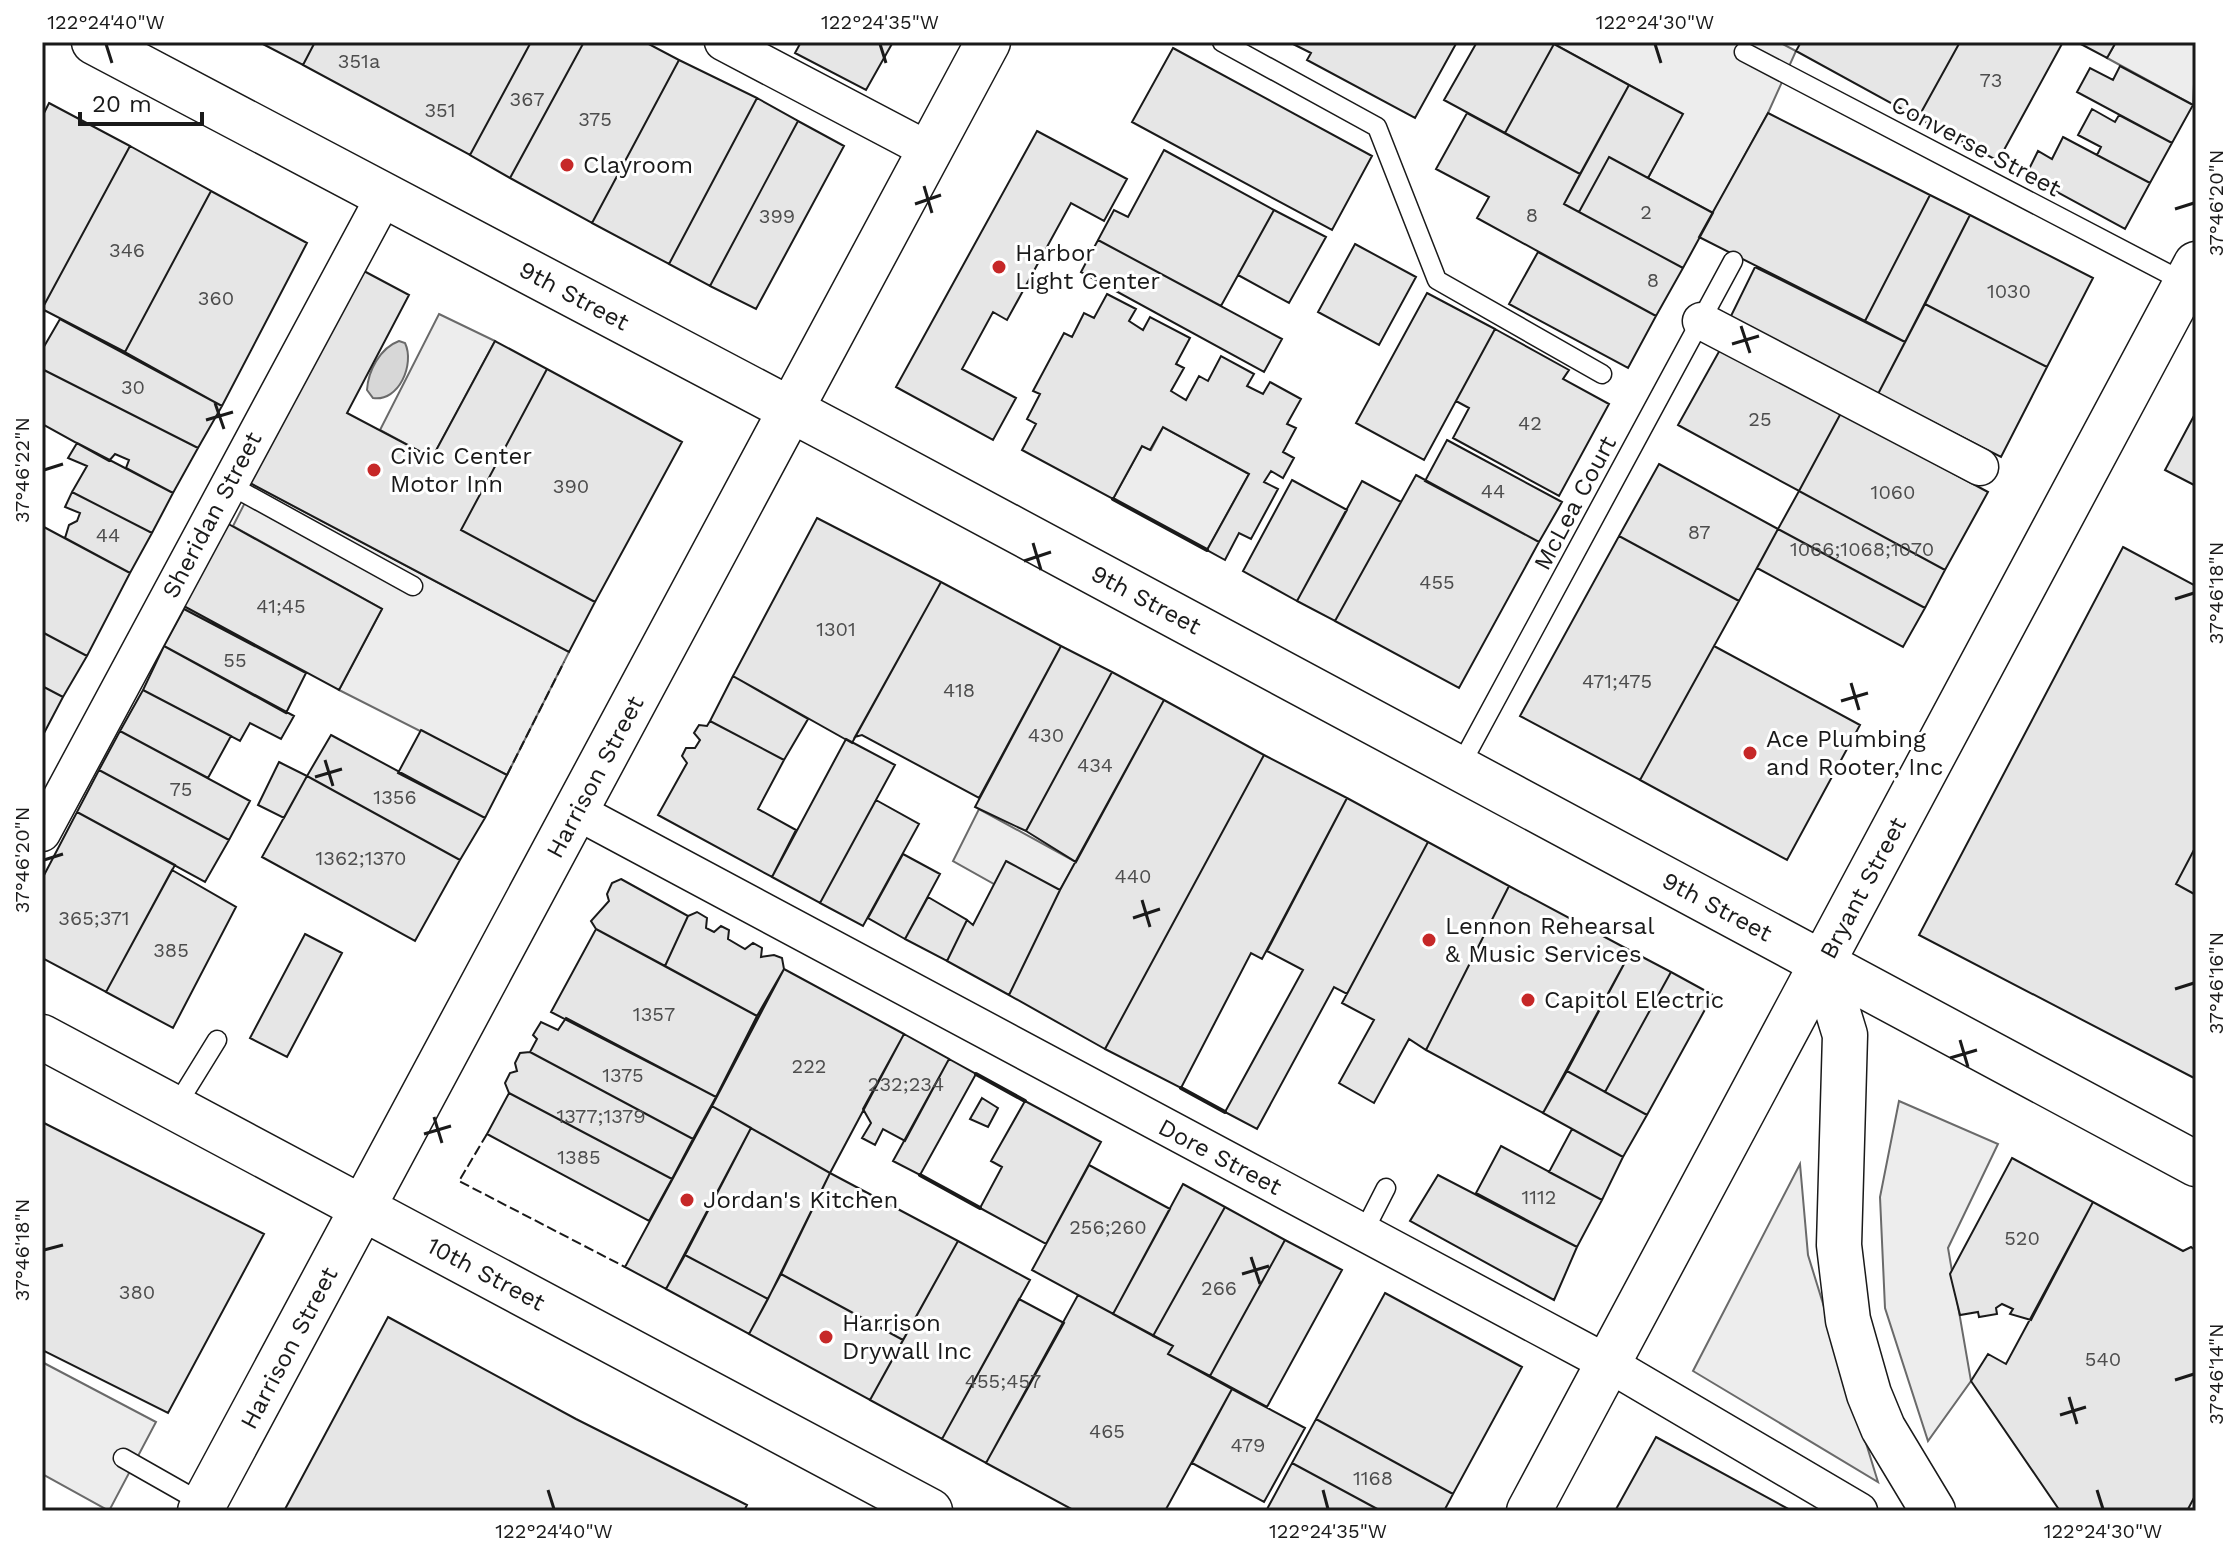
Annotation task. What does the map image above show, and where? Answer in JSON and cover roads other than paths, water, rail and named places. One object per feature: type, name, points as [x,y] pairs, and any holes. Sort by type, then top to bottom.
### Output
[{"type":"main road","name":"Harrison Street","points":[[202,1508],[988,42]]},
{"type":"main road","name":"9th Street","points":[[112,46],[384,197],[791,410],[2196,1164]]},
{"type":"main road","name":"Bryant Street","points":[[1529,1511],[2191,273]]},
{"type":"main road","points":[[1823,963],[1842,1022],[1847,1062],[1838,1223],[1842,1284],[1869,1394],[1901,1462],[1933,1511]]},
{"type":"main road","name":"10th Street","points":[[42,1037],[930,1511]]},
{"type":"street","points":[[723,42],[930,151]]},
{"type":"street","name":"Sheridan Street","points":[[42,833],[384,197]]},
{"type":"street","points":[[1701,321],[1980,467]]},
{"type":"street","name":"Dore Street","points":[[576,811],[1609,1364],[1859,1511]]},
{"type":"lane","points":[[1222,42],[1377,127],[1437,280],[1602,374]]},
{"type":"lane","name":"Converse Street","points":[[1744,52],[2191,273]]},
{"type":"lane","name":"McLea Court","points":[[1459,768],[1733,261]]},
{"type":"lane","points":[[228,484],[413,586]]},
{"type":"lane","points":[[175,1108],[217,1040]]},
{"type":"lane","points":[[1363,1233],[1386,1188]]},
{"type":"lane","points":[[123,1458],[202,1508]]},
{"type":"place","name":"Clayroom","points":[[567,165]]},
{"type":"place","name":"Harbor Light Center","points":[[999,267]]},
{"type":"place","name":"Civic Center Motor Inn","points":[[374,470]]},
{"type":"place","name":"Ace Plumbing and Rooter, Inc","points":[[1750,753]]},
{"type":"place","name":"Lennon Rehearsal & Music Services","points":[[1429,940]]},
{"type":"place","name":"Capitol Electric","points":[[1528,1000]]},
{"type":"place","name":"Jordan's Kitchen","points":[[687,1200]]},
{"type":"place","name":"Harrison Drywall Inc","points":[[826,1337]]}]
